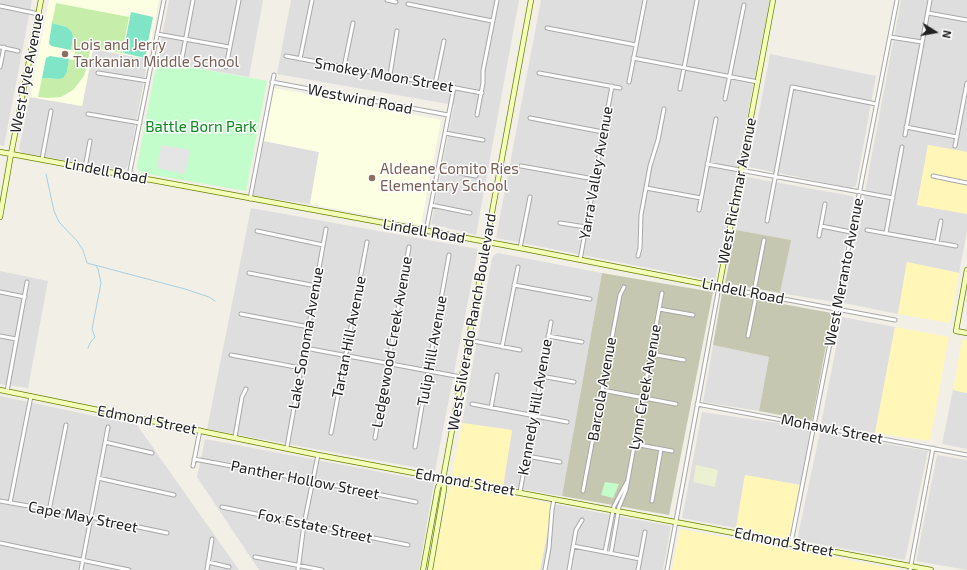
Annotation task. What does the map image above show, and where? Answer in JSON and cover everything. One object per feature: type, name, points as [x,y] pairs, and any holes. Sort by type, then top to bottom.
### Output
[{"type":"street","name":"West Pyle Avenue","points":[[0,217],[41,0]]},
{"type":"street","points":[[130,176],[164,0]]},
{"type":"street","points":[[182,58],[193,0]]},
{"type":"street","points":[[226,66],[239,0]]},
{"type":"street","points":[[300,59],[312,0]]},
{"type":"street","points":[[386,0],[396,2]]},
{"type":"street","points":[[477,115],[482,93],[483,71],[496,0]]},
{"type":"street","name":"West Silverado Ranch Boulevard","points":[[430,570],[444,489],[443,479],[461,377],[531,0]]},
{"type":"street","points":[[629,82],[645,0]]},
{"type":"street","points":[[680,89],[697,0]]},
{"type":"street","name":"West Richmar Avenue","points":[[667,570],[773,0]]},
{"type":"street","name":"West Meranto Avenue","points":[[791,543],[897,0]]},
{"type":"street","points":[[904,135],[930,0]]},
{"type":"street","points":[[408,4],[492,21]]},
{"type":"street","points":[[725,99],[744,5]]},
{"type":"street","points":[[0,6],[39,14]]},
{"type":"street","points":[[928,13],[967,20]]},
{"type":"street","points":[[344,67],[353,23]]},
{"type":"street","points":[[547,28],[636,45]]},
{"type":"street","points":[[390,75],[397,31]]},
{"type":"street","points":[[157,34],[229,47]]},
{"type":"street","points":[[890,37],[922,42]]},
{"type":"street","points":[[435,84],[444,40]]},
{"type":"street","points":[[0,67],[2,47],[18,51]]},
{"type":"street","name":"Smokey Moon Street","points":[[286,56],[482,93]]},
{"type":"street","points":[[633,58],[758,82]]},
{"type":"street","points":[[98,73],[148,81]]},
{"type":"street","points":[[539,73],[620,88]]},
{"type":"street","points":[[250,199],[274,75]]},
{"type":"street","name":"Westwind Road","points":[[272,82],[448,115]]},
{"type":"street","points":[[955,146],[967,83]]},
{"type":"street","name":"Yarra Valley Avenue","points":[[580,260],[612,86]]},
{"type":"street","points":[[426,231],[454,87]]},
{"type":"street","points":[[767,222],[792,87],[876,104]]},
{"type":"street","points":[[638,256],[640,248],[641,215],[650,166],[658,140],[664,109]]},
{"type":"street","points":[[42,159],[51,111]]},
{"type":"street","points":[[88,114],[140,123]]},
{"type":"street","points":[[530,118],[603,132]]},
{"type":"street","points":[[699,210],[716,119]]},
{"type":"street","points":[[906,127],[957,136]]},
{"type":"street","points":[[445,133],[483,140]]},
{"type":"street","points":[[85,168],[90,141]]},
{"type":"street","points":[[886,233],[902,147]]},
{"type":"street","name":"Lindell Road","points":[[0,152],[520,248],[895,320]]},
{"type":"street","points":[[707,164],[893,198]]},
{"type":"street","points":[[521,166],[594,179]]},
{"type":"street","points":[[438,169],[476,176]]},
{"type":"street","points":[[933,176],[967,183]]},
{"type":"street","points":[[646,188],[701,198]]},
{"type":"street","points":[[520,248],[530,197]]},
{"type":"street","points":[[819,236],[825,204]]},
{"type":"street","points":[[431,205],[470,212]]},
{"type":"street","points":[[937,242],[942,221]]},
{"type":"street","points":[[560,223],[586,227]]},
{"type":"street","points":[[821,226],[851,232]]},
{"type":"street","name":"Lake Sonoma Avenue","points":[[287,447],[326,229]]},
{"type":"street","points":[[867,230],[956,246]]},
{"type":"street","points":[[257,231],[323,245]]},
{"type":"street","points":[[748,336],[764,240]]},
{"type":"street","name":"Tartan Hill Avenue","points":[[331,433],[367,242]]},
{"type":"street","name":"Ledgewood Creek Avenue","points":[[375,438],[409,247]]},
{"type":"street","name":"Tulip Hill Avenue","points":[[416,447],[449,255]]},
{"type":"street","points":[[502,347],[518,268]]},
{"type":"street","points":[[967,270],[956,331],[967,333]]},
{"type":"street","points":[[249,273],[316,286]]},
{"type":"street","points":[[7,390],[27,282]]},
{"type":"street","points":[[514,285],[590,299]]},
{"type":"street","name":"Barcola Avenue","points":[[583,491],[620,295],[624,287]]},
{"type":"street","points":[[0,292],[25,297]]},
{"type":"street","name":"Lynn Creek Avenue","points":[[611,553],[619,510],[626,493],[662,293]]},
{"type":"street","points":[[659,309],[693,315]]},
{"type":"street","points":[[241,314],[308,327]]},
{"type":"street","name":"Kennedy Hill Avenue","points":[[520,492],[551,322]]},
{"type":"street","points":[[0,336],[16,339]]},
{"type":"street","points":[[548,336],[582,342]]},
{"type":"street","points":[[468,340],[520,350]]},
{"type":"street","points":[[305,348],[461,377]]},
{"type":"street","points":[[651,354],[684,360]]},
{"type":"street","points":[[231,355],[301,368]]},
{"type":"street","points":[[491,408],[497,375]]},
{"type":"street","points":[[541,376],[574,382]]},
{"type":"street","points":[[235,437],[242,397],[246,389]]},
{"type":"street","name":"Edmond Street","points":[[0,390],[7,390],[443,479],[619,510],[791,543],[910,568],[931,570]]},
{"type":"street","points":[[602,390],[676,404]]},
{"type":"street","points":[[10,503],[32,396]]},
{"type":"street","points":[[472,404],[567,422]]},
{"type":"street","name":"Mohawk Street","points":[[697,404],[967,455]]},
{"type":"street","points":[[48,511],[66,424]]},
{"type":"street","points":[[81,570],[108,426]]},
{"type":"street","points":[[193,466],[200,430]]},
{"type":"street","points":[[105,442],[152,453]]},
{"type":"street","points":[[634,444],[672,451]]},
{"type":"street","points":[[910,568],[933,448]]},
{"type":"street","points":[[652,502],[661,449]]},
{"type":"street","points":[[298,570],[304,524],[318,454]]},
{"type":"street","points":[[527,456],[560,462]]},
{"type":"street","name":"Panther Hollow Street","points":[[194,459],[416,502]]},
{"type":"street","points":[[98,478],[174,495]]},
{"type":"street","name":"West Silverado Ranch Boulevard","points":[[423,570],[438,487],[443,479]]},
{"type":"street","name":"Lynn Creek Avenue","points":[[605,552],[613,509],[628,480]]},
{"type":"street","points":[[545,570],[549,548],[554,498]]},
{"type":"street","name":"Cape May Street","points":[[0,501],[48,511],[91,517],[167,533]]},
{"type":"street","name":"Fox Estate Street","points":[[222,507],[408,545]]},
{"type":"street","points":[[569,570],[576,530],[582,520]]},
{"type":"street","points":[[638,570],[645,532]]},
{"type":"street","points":[[206,570],[212,539]]},
{"type":"street","points":[[0,543],[129,570]]},
{"type":"street","points":[[573,546],[640,559]]},
{"type":"street","points":[[255,557],[322,570]]},
{"type":"street","points":[[208,562],[229,566]]},
{"type":"shaded area","points":[[0,0],[32,0],[4,146],[0,145]]},
{"type":"shaded area","name":"Lois and Jerry Tarkanian Middle School","points":[[49,0],[159,0],[148,59],[93,49],[82,106],[30,97]]},
{"type":"shaded area","points":[[169,0],[263,0],[249,77],[157,61]]},
{"type":"shaded area","points":[[291,0],[519,0],[476,235],[431,224],[454,105],[277,74]]},
{"type":"shaded area","points":[[541,0],[770,0],[715,281],[496,238]]},
{"type":"shaded area","points":[[901,0],[967,0],[967,152],[928,145],[917,205],[967,214],[967,231],[959,273],[907,262],[898,314],[844,303]]},
{"type":"shaded area","points":[[93,49],[148,59],[126,169],[123,170],[22,153],[19,149],[30,97],[82,106]]},
{"type":"shaded area","points":[[770,54],[876,76],[856,186],[851,188],[749,167]]},
{"type":"shaded area","name":"Aldeane Comito Ries Elementary School","points":[[274,88],[441,120],[421,225],[310,204],[319,152],[264,141]]},
{"type":"shaded area","points":[[264,141],[319,152],[310,204],[253,196]]},
{"type":"shaded area","points":[[161,145],[190,150],[185,174],[157,168]]},
{"type":"shaded area","points":[[747,177],[852,196],[854,198],[834,302],[780,293],[790,240],[736,230]]},
{"type":"shaded area","points":[[251,208],[478,249],[435,471],[207,429]]},
{"type":"shaded area","points":[[736,230],[791,240],[780,293],[725,283]]},
{"type":"shaded area","points":[[498,253],[602,273],[562,496],[503,486],[512,430],[462,423],[492,259],[494,255]]},
{"type":"shaded area","points":[[0,271],[48,281],[28,388],[0,384]]},
{"type":"shaded area","points":[[602,273],[713,292],[669,515],[562,496]]},
{"type":"shaded area","points":[[722,293],[832,313],[812,421],[759,411],[769,357],[713,345]]},
{"type":"shaded area","points":[[842,317],[895,327],[875,433],[821,424]]},
{"type":"shaded area","points":[[713,345],[769,357],[759,411],[703,402]]},
{"type":"shaded area","points":[[953,390],[967,393],[967,449],[942,444]]},
{"type":"shaded area","points":[[0,396],[137,425],[239,570],[0,570]]},
{"type":"shaded area","points":[[702,412],[811,428],[800,485],[745,475],[736,528],[682,518]]},
{"type":"shaded area","points":[[820,432],[928,451],[905,560],[797,540]]},
{"type":"shaded area","points":[[205,439],[434,482],[419,570],[259,570],[197,477]]},
{"type":"shaded area","points":[[937,455],[967,460],[967,570],[916,561]]},
{"type":"shaded area","points":[[696,465],[718,470],[715,487],[693,482]]},
{"type":"shaded area","points":[[553,504],[671,526],[663,570],[540,570]]},
{"type":"green space","points":[[56,3],[129,17],[122,53],[91,48],[84,76],[73,90],[61,97],[38,97],[42,78],[58,79],[67,72],[69,59],[74,60],[75,51],[71,50],[73,37],[72,32],[67,27],[52,23]]},
{"type":"green space","points":[[131,12],[153,17],[145,58],[123,53]]},
{"type":"green space","points":[[52,23],[67,27],[72,32],[73,37],[71,50],[51,46],[49,43]]},
{"type":"green space","points":[[50,56],[69,59],[67,72],[63,78],[42,78],[46,58]]},
{"type":"green space","name":"Battle Born Park","points":[[157,61],[267,81],[246,191],[142,173],[137,169]]},
{"type":"green space","points":[[605,482],[619,484],[613,498],[601,495]]},
{"type":"sand","points":[[928,145],[967,152],[967,214],[917,205]]},
{"type":"sand","points":[[907,262],[959,273],[950,323],[898,314]]},
{"type":"sand","points":[[895,327],[949,337],[930,441],[875,433]]},
{"type":"sand","points":[[962,339],[967,340],[967,393],[953,390]]},
{"type":"sand","points":[[462,423],[512,430],[502,493],[553,504],[540,570],[433,570]]},
{"type":"sand","points":[[745,475],[800,485],[789,539],[736,528]]},
{"type":"sand","points":[[680,529],[901,570],[672,570]]},
{"type":"waterway","points":[[46,174],[54,211],[59,222],[77,241],[83,250],[87,263],[185,289],[209,297],[215,301]]},
{"type":"waterway","points":[[88,348],[95,337],[92,329],[101,283],[96,266]]},
{"type":"place","name":"Lois and Jerry Tarkanian Middle School","points":[[65,54]]},
{"type":"place","name":"Aldeane Comito Ries Elementary School","points":[[372,178]]}]
